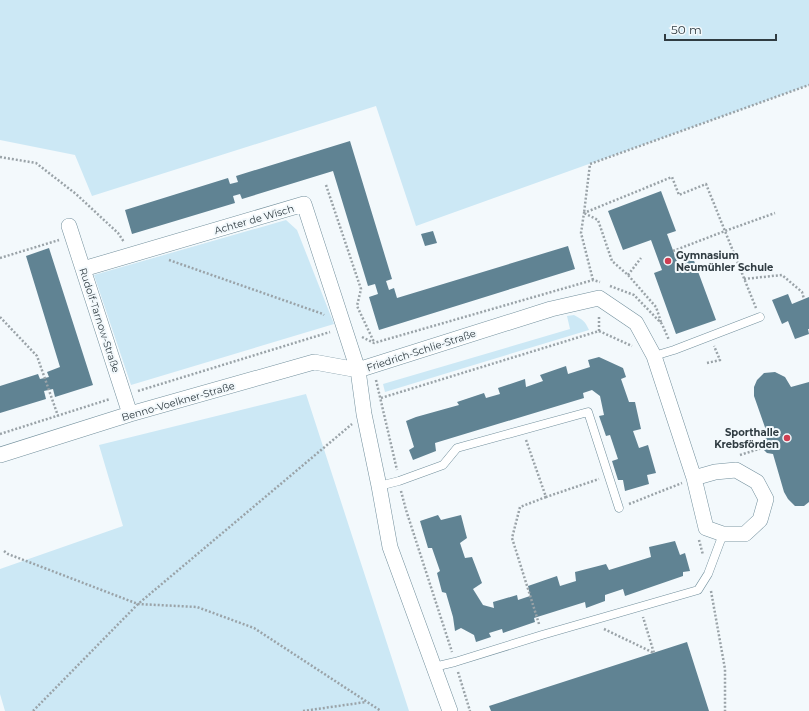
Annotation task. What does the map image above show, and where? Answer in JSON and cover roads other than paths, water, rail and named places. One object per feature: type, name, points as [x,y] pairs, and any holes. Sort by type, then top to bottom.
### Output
[{"type":"street","name":"Achter de Wisch","points":[[83,269],[304,204],[358,370]]},
{"type":"street","name":"Rudolf-Tarnow-Straße","points":[[71,231],[130,414]]},
{"type":"street","name":"Friedrich-Schlie-Straße","points":[[450,711],[390,547],[358,370],[551,309],[599,298],[636,323],[654,356]]},
{"type":"street","points":[[654,356],[694,478],[706,528],[723,534],[745,534],[760,520],[766,499],[757,482],[736,470],[715,472],[694,478]]},
{"type":"street","name":"Benno-Voelkner-Straße","points":[[0,455],[130,414],[314,362],[358,370]]},
{"type":"lane","points":[[654,356],[674,350],[760,317]]},
{"type":"lane","points":[[379,486],[399,481],[443,465],[457,448],[588,412],[619,508]]},
{"type":"lane","points":[[434,667],[698,590],[708,574],[723,534]]},
{"type":"place","name":"Gymnasium Neumühler Schule","points":[[668,261]]},
{"type":"place","name":"Sporthalle Krebsförden","points":[[787,438]]}]
